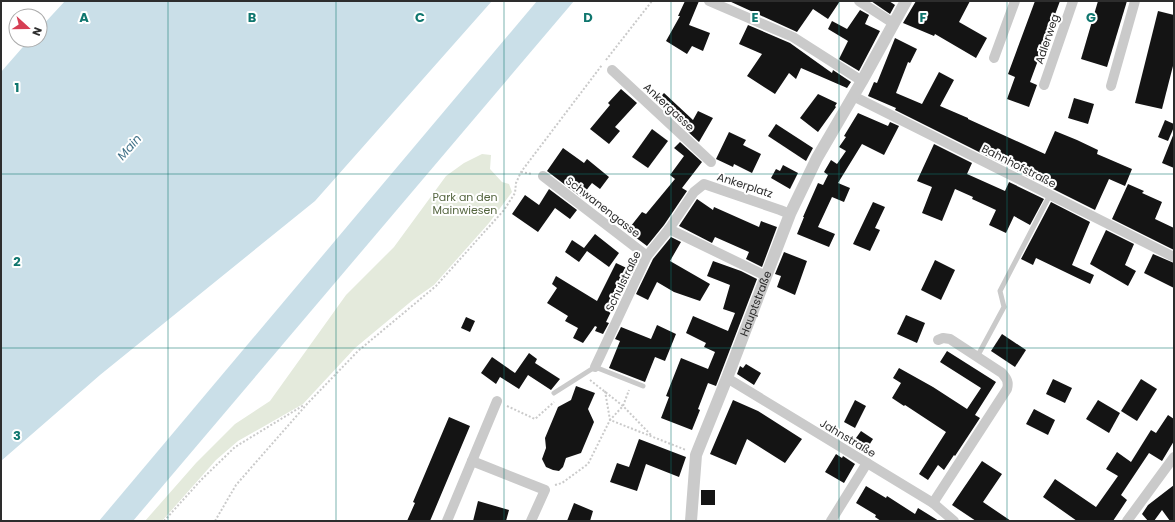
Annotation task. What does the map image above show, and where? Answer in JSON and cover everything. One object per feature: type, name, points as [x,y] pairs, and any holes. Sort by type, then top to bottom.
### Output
[{"type":"street","points":[[709,1],[793,37],[862,81]]},
{"type":"street","points":[[859,1],[893,23]]},
{"type":"street","name":"Hauptstraße","points":[[691,521],[696,455],[790,214],[817,158],[906,1]]},
{"type":"street","points":[[994,58],[1015,1]]},
{"type":"street","name":"Adlerweg","points":[[1044,86],[1073,1]]},
{"type":"street","points":[[1111,86],[1135,1]]},
{"type":"street","name":"Ankergasse","points":[[612,70],[710,162]]},
{"type":"street","name":"Bahnhofstraße","points":[[853,96],[1174,257]]},
{"type":"street","name":"Schwanengasse","points":[[543,176],[647,256]]},
{"type":"street","name":"Ankerplatz","points":[[694,192],[704,184],[790,214]]},
{"type":"street","name":"Schulstraße","points":[[595,367],[647,256],[669,229],[694,192]]},
{"type":"street","points":[[669,229],[766,276]]},
{"type":"street","points":[[933,503],[1008,384],[1008,380],[1002,373],[950,339],[943,338],[938,340]]},
{"type":"street","name":"Jahnstraße","points":[[727,378],[933,503],[954,521]]},
{"type":"street","points":[[447,521],[497,402]]},
{"type":"street","points":[[1127,521],[1174,457]]},
{"type":"street","points":[[472,461],[545,490],[531,521]]},
{"type":"street","points":[[831,521],[867,463]]},
{"type":"lane","points":[[977,357],[1004,307],[1000,291],[1050,195]]},
{"type":"lane","points":[[554,393],[595,367],[643,386]]},
{"type":"path","points":[[215,521],[236,486],[307,404],[358,351],[436,286],[504,210],[515,193],[516,182],[521,172],[652,1]]},
{"type":"path","points":[[583,381],[590,380],[624,406],[652,436]]},
{"type":"path","points":[[545,490],[562,482],[588,464],[610,420],[624,406],[632,382]]},
{"type":"path","points":[[605,391],[610,420]]},
{"type":"path","points":[[497,402],[535,419],[558,398]]},
{"type":"path","points":[[164,521],[201,480],[235,447],[307,404]]},
{"type":"path","points":[[610,420],[696,455]]},
{"type":"green space","name":"Park an den Mainwiesen","points":[[482,154],[491,155],[490,169],[502,182],[509,184],[512,192],[489,223],[434,285],[414,299],[355,348],[303,404],[238,441],[216,460],[162,521],[145,521],[196,463],[235,424],[270,401],[346,295],[394,247],[446,176],[464,163]]},
{"type":"water","name":"Main","points":[[65,1],[492,1],[315,201],[100,375],[1,461],[1,72],[22,48],[48,48],[48,19]]},
{"type":"water","points":[[537,1],[574,1],[133,521],[99,521]]},
{"type":"building","points":[[685,1],[699,1],[689,25],[710,33],[703,51],[692,46],[687,54],[666,41],[680,16],[678,16]]},
{"type":"building","points":[[729,1],[840,1],[828,19],[813,9],[797,32]]},
{"type":"building","points":[[871,1],[889,1],[895,5],[890,14]]},
{"type":"building","points":[[916,1],[970,1],[959,22],[987,38],[976,58],[935,34],[934,36],[903,23]]},
{"type":"building","points":[[1035,1],[1060,1],[1030,82],[1037,85],[1029,107],[1007,99],[1015,77],[1008,74]]},
{"type":"building","points":[[1098,1],[1127,1],[1107,67],[1081,59]]},
{"type":"building","points":[[860,10],[869,15],[865,24],[880,31],[859,71],[839,59],[848,41],[828,29],[832,21],[847,29]]},
{"type":"building","points":[[1158,11],[1174,15],[1174,62],[1162,109],[1135,103]]},
{"type":"building","points":[[748,25],[790,43],[832,73],[833,70],[851,82],[847,88],[801,68],[796,79],[789,73],[775,94],[747,76],[762,54],[739,44]]},
{"type":"building","points":[[895,38],[917,49],[910,63],[908,62],[896,93],[922,104],[939,72],[954,80],[940,106],[1045,154],[1055,131],[1077,140],[1098,150],[1097,154],[1132,169],[1125,186],[1109,179],[1095,210],[895,110],[896,108],[868,96],[874,82],[877,83]]},
{"type":"building","points":[[621,89],[637,103],[615,127],[620,131],[609,144],[590,129],[610,105],[608,103]]},
{"type":"building","points":[[664,93],[693,120],[698,111],[713,118],[699,142],[656,102]]},
{"type":"building","points":[[818,94],[837,103],[835,106],[836,107],[818,132],[800,118]]},
{"type":"building","points":[[1074,98],[1094,104],[1088,124],[1068,118]]},
{"type":"building","points":[[858,113],[888,126],[890,122],[899,126],[884,155],[862,144],[838,183],[850,188],[844,202],[832,197],[818,227],[835,234],[829,247],[797,234],[818,183],[823,185],[828,175],[824,172],[831,160],[837,164],[846,151],[839,147],[846,137],[844,136]]},
{"type":"building","points":[[1165,120],[1174,124],[1168,141],[1158,137]]},
{"type":"building","points":[[776,124],[813,148],[806,161],[768,136]]},
{"type":"building","points":[[652,129],[668,141],[648,168],[632,157]]},
{"type":"building","points":[[729,132],[746,140],[743,145],[761,154],[752,173],[734,164],[733,167],[716,159]]},
{"type":"building","points":[[1174,133],[1174,168],[1162,163]]},
{"type":"building","points":[[680,142],[702,162],[682,188],[687,191],[664,225],[647,246],[627,231],[642,212],[646,214],[675,179],[670,175],[684,156],[674,148]]},
{"type":"building","points":[[934,144],[972,163],[967,174],[1005,191],[1009,182],[1044,199],[1030,225],[1014,216],[1006,233],[989,225],[996,210],[955,189],[942,221],[922,213],[932,187],[917,181]]},
{"type":"building","points":[[563,148],[584,163],[587,159],[609,177],[600,189],[592,183],[581,197],[547,171]]},
{"type":"building","points":[[783,165],[798,173],[790,189],[771,178],[776,169],[780,171]]},
{"type":"building","points":[[1128,184],[1144,191],[1142,193],[1162,202],[1155,219],[1174,228],[1174,250],[1112,219]]},
{"type":"building","points":[[549,189],[577,210],[570,219],[555,208],[538,232],[512,214],[525,195],[539,205]]},
{"type":"building","points":[[697,199],[713,210],[714,207],[759,227],[761,221],[777,227],[762,267],[746,259],[749,252],[715,237],[712,243],[679,226]]},
{"type":"building","points":[[873,202],[885,207],[875,228],[880,230],[870,251],[853,244]]},
{"type":"building","points":[[1051,202],[1090,222],[1072,265],[1094,275],[1090,284],[1036,258],[1033,265],[1021,259]]},
{"type":"building","points":[[1106,230],[1134,244],[1125,265],[1136,271],[1128,286],[1090,264]]},
{"type":"building","points":[[595,234],[619,253],[609,267],[587,251],[579,262],[565,252],[572,240],[584,248]]},
{"type":"building","points":[[671,237],[681,242],[670,261],[710,284],[700,301],[674,292],[657,282],[648,300],[636,294],[653,259]]},
{"type":"building","points":[[784,252],[807,261],[795,295],[777,287],[781,276],[775,274]]},
{"type":"building","points":[[1153,254],[1174,263],[1174,288],[1144,273]]},
{"type":"building","points":[[935,260],[955,270],[941,300],[921,290]]},
{"type":"building","points":[[713,261],[741,271],[757,279],[716,386],[708,383],[692,430],[661,418],[669,397],[666,396],[681,358],[708,369],[715,352],[704,347],[706,343],[686,333],[693,316],[728,331],[735,313],[723,309],[730,285],[707,276]]},
{"type":"building","points":[[616,263],[633,271],[625,288],[623,287],[606,322],[609,323],[603,334],[595,331],[597,327],[595,326],[583,343],[573,338],[578,328],[565,321],[568,316],[547,303],[557,288],[552,284],[556,276],[597,301]]},
{"type":"building","points":[[906,315],[925,323],[917,343],[897,334]]},
{"type":"building","points":[[466,317],[475,321],[470,332],[461,328]]},
{"type":"building","points":[[657,325],[676,334],[665,361],[655,357],[645,382],[609,368],[620,341],[615,339],[621,327],[651,339]]},
{"type":"building","points":[[1002,334],[1026,350],[1015,367],[991,351]]},
{"type":"building","points":[[947,351],[996,382],[975,415],[980,418],[955,456],[954,455],[944,470],[938,465],[928,480],[919,474],[946,432],[892,398],[901,383],[893,378],[899,368],[933,387],[967,409],[981,388],[940,362]]},
{"type":"building","points":[[529,353],[537,359],[535,363],[560,379],[551,390],[528,375],[519,389],[500,377],[496,384],[481,373],[492,357],[515,373]]},
{"type":"building","points":[[746,364],[761,373],[754,385],[737,374],[740,366],[743,368]]},
{"type":"building","points":[[1053,379],[1072,388],[1065,403],[1046,394]]},
{"type":"building","points":[[1141,379],[1157,389],[1137,421],[1121,411]]},
{"type":"building","points":[[576,386],[595,393],[588,409],[594,422],[581,453],[566,458],[563,467],[559,471],[553,470],[546,467],[542,459],[546,448],[545,438],[558,407],[571,400]]},
{"type":"building","points":[[733,400],[758,411],[802,439],[785,463],[747,439],[736,465],[710,454]]},
{"type":"building","points":[[855,400],[866,406],[855,428],[844,422]]},
{"type":"building","points":[[1098,400],[1120,413],[1109,433],[1086,419]]},
{"type":"building","points":[[1034,409],[1055,420],[1048,435],[1026,424]]},
{"type":"building","points":[[1168,415],[1174,419],[1174,441],[1162,461],[1149,453],[1121,495],[1127,500],[1113,521],[1077,521],[1043,497],[1055,479],[1096,507],[1118,476],[1106,469],[1117,452],[1131,462],[1151,430],[1156,433]]},
{"type":"building","points":[[449,417],[470,426],[430,521],[407,521],[415,503],[413,502]]},
{"type":"building","points":[[861,431],[873,439],[864,453],[851,445]]},
{"type":"building","points":[[639,439],[686,457],[679,477],[646,464],[637,491],[610,482],[617,463],[629,467]]},
{"type":"building","points":[[836,454],[842,458],[843,456],[855,464],[844,483],[825,472]]},
{"type":"building","points":[[982,461],[1002,474],[983,502],[1011,521],[976,521],[952,505]]},
{"type":"building","points":[[1174,485],[1174,521],[1170,521],[1162,510],[1154,521],[1148,521],[1142,514],[1148,505]]},
{"type":"building","points":[[866,486],[886,498],[887,496],[915,514],[918,508],[939,521],[881,521],[875,517],[876,515],[856,503]]},
{"type":"building","points":[[701,490],[715,490],[715,505],[701,505]]},
{"type":"building","points":[[478,501],[509,510],[506,521],[473,521]]},
{"type":"building","points":[[574,503],[593,511],[590,521],[567,521]]}]
